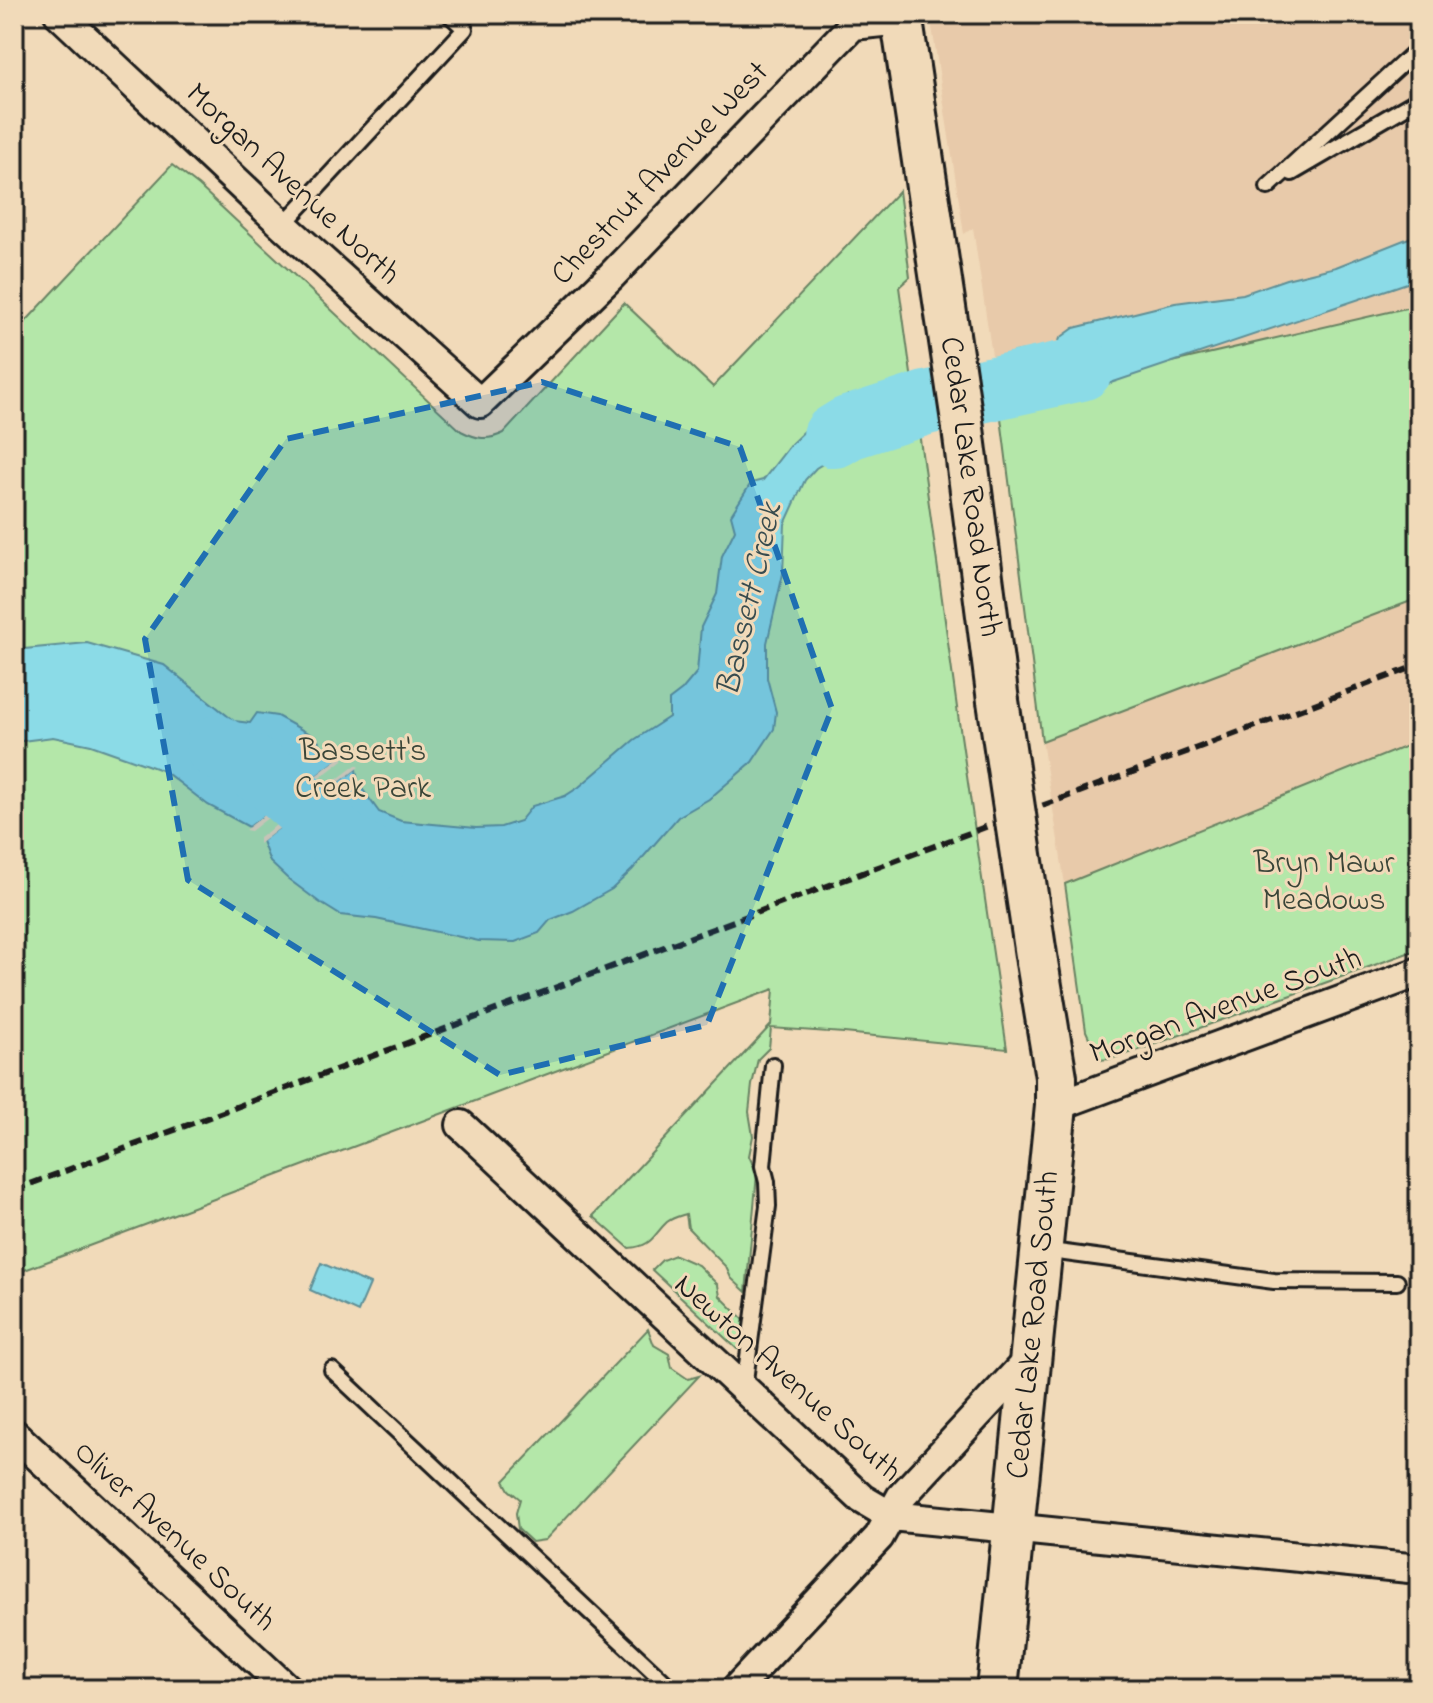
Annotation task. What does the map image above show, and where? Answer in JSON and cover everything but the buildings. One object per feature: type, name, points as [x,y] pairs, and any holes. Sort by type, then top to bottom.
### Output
[{"type":"street","name":"Morgan Avenue North","points":[[59,14],[283,225],[480,403]]},
{"type":"street","name":"Chestnut Avenue West","points":[[480,403],[612,275],[847,19],[902,17]]},
{"type":"street","name":"Cedar Lake Road North","points":[[902,17],[1037,962]]},
{"type":"street","name":"Cedar Lake Road South","points":[[997,1689],[1056,1106],[1056,1077],[1037,962]]},
{"type":"street","name":"Morgan Avenue South","points":[[1056,1106],[1419,972]]},
{"type":"street","name":"Newton Avenue South","points":[[461,1125],[862,1499],[891,1516],[1419,1569]]},
{"type":"street","points":[[736,1689],[879,1537],[901,1497],[1029,1359]]},
{"type":"street","name":"Oliver Avenue South","points":[[14,1434],[287,1689]]},
{"type":"lane","points":[[283,225],[465,29],[449,14]]},
{"type":"lane","points":[[1419,48],[1268,187],[1419,99]]},
{"type":"lane","points":[[744,1389],[768,1206],[763,1166],[773,1065]]},
{"type":"lane","points":[[1043,1250],[1274,1281],[1397,1282]]},
{"type":"lane","points":[[332,1370],[672,1689]]},
{"type":"highlighted area","points":[[542,382],[740,447],[832,709],[707,1025],[500,1075],[188,880],[145,639],[286,439]]},
{"type":"shaded area","points":[[930,14],[1419,14],[1419,305],[999,402],[973,228],[964,234]]},
{"type":"shaded area","points":[[1419,598],[1419,741],[1065,884],[1042,741]]},
{"type":"green space","name":"Bassett's Creek Park","points":[[172,165],[199,186],[461,431],[482,438],[504,433],[624,303],[713,387],[899,191],[910,277],[899,287],[1007,1049],[771,1028],[769,1048],[758,1059],[749,1112],[753,1136],[749,1156],[757,1174],[746,1292],[688,1228],[686,1214],[667,1222],[648,1243],[629,1248],[593,1216],[771,1025],[774,989],[14,1274],[14,334]]},
{"type":"green space","points":[[1419,305],[1419,598],[1042,741],[999,402]]},
{"type":"green space","name":"Bryn Mawr Meadows","points":[[1419,741],[1419,949],[1133,1052],[1099,1060],[1086,1031],[1065,884]]},
{"type":"green space","points":[[675,1255],[698,1265],[718,1285],[720,1296],[744,1320],[741,1349],[737,1349],[652,1270],[662,1260]]},
{"type":"green space","points":[[648,1329],[654,1345],[669,1354],[672,1368],[688,1379],[699,1376],[545,1540],[532,1542],[518,1529],[516,1513],[520,1499],[504,1481]]},
{"type":"water","points":[[1419,234],[1419,279],[1081,393],[1000,415],[991,358],[1019,351],[1057,348],[1060,338],[1074,328],[1175,303],[1243,294],[1286,279],[1336,267]]},
{"type":"water","points":[[912,379],[919,428],[859,447],[816,468],[805,480],[785,524],[783,574],[767,643],[767,678],[776,712],[774,729],[752,762],[709,799],[678,817],[612,889],[550,920],[539,933],[515,942],[479,941],[376,919],[340,915],[287,878],[270,862],[262,841],[356,769],[358,783],[379,812],[401,821],[476,828],[501,827],[520,821],[532,806],[565,796],[579,787],[634,740],[669,717],[669,700],[697,672],[701,627],[717,594],[722,556],[735,530],[731,515],[751,483],[763,480],[791,444],[821,415],[848,395]]},
{"type":"water","points":[[87,643],[164,665],[234,721],[250,723],[257,713],[277,716],[315,737],[329,755],[341,757],[249,827],[208,805],[164,771],[91,745],[53,737],[14,742],[14,650]]},
{"type":"water","points":[[321,1263],[370,1284],[358,1312],[310,1290]]},
{"type":"pier","points":[[344,754],[343,760],[251,831],[245,830]]},
{"type":"pier","points":[[356,765],[359,767],[259,844],[259,838]]},
{"type":"waterway","name":"Bassett Creek","points":[[835,436],[848,428],[926,403],[1081,369]]},
{"type":"waterway","name":"Bassett Creek","points":[[217,747],[270,778],[346,845],[374,861]]},
{"type":"railway","points":[[14,1190],[1419,665]]}]
